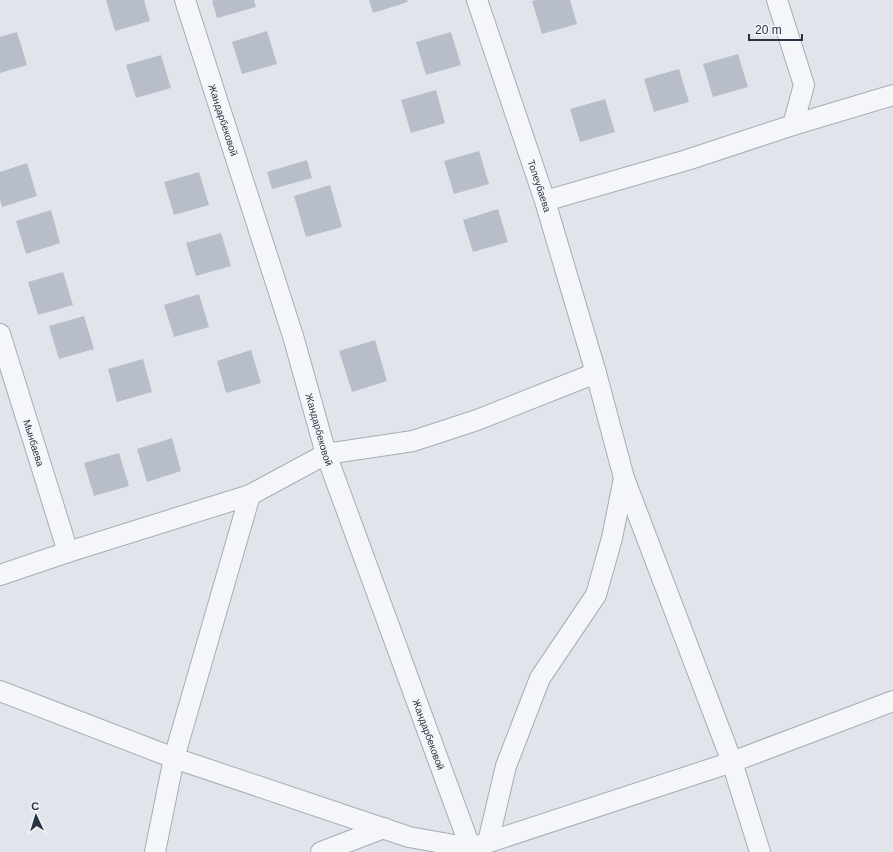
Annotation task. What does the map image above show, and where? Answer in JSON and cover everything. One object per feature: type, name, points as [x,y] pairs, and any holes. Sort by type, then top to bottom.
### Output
[{"type":"street","name":"Жандарбековой","points":[[185,0],[293,336],[326,454],[477,847]]},
{"type":"street","name":"Толеубаева","points":[[477,0],[545,201],[596,373],[624,478],[732,762],[760,852]]},
{"type":"street","points":[[776,0],[804,85],[793,125]]},
{"type":"street","points":[[545,201],[687,160],[893,94]]},
{"type":"street","name":"Мынбаева","points":[[0,334],[68,552]]},
{"type":"street","points":[[0,575],[68,552],[250,496],[326,454],[413,441],[477,420],[596,373]]},
{"type":"street","points":[[477,847],[540,678],[596,595],[612,538],[624,478]]},
{"type":"street","points":[[155,852],[174,758],[250,496]]},
{"type":"street","points":[[0,691],[174,758],[384,828],[410,836],[477,847],[732,762],[893,701]]},
{"type":"street","points":[[321,852],[384,828]]},
{"type":"building","points":[[106,0],[144,0],[150,21],[115,31]]},
{"type":"building","points":[[254,0],[256,7],[217,18],[212,1]]},
{"type":"building","points":[[369,0],[407,0],[408,2],[373,13]]},
{"type":"building","points":[[570,0],[577,24],[542,34],[532,1]]},
{"type":"building","points":[[267,31],[277,64],[242,74],[232,42]]},
{"type":"building","points":[[17,32],[27,65],[0,73],[0,37]]},
{"type":"building","points":[[451,32],[461,65],[426,75],[416,42]]},
{"type":"building","points":[[738,54],[748,87],[713,97],[703,64]]},
{"type":"building","points":[[161,55],[171,88],[136,98],[126,65]]},
{"type":"building","points":[[679,69],[689,102],[654,112],[644,79]]},
{"type":"building","points":[[436,90],[445,123],[411,133],[401,100]]},
{"type":"building","points":[[605,99],[615,132],[580,142],[570,109]]},
{"type":"building","points":[[479,151],[489,184],[454,194],[444,161]]},
{"type":"building","points":[[307,160],[312,178],[272,189],[267,172]]},
{"type":"building","points":[[27,163],[37,196],[2,207],[0,200],[0,172]]},
{"type":"building","points":[[199,172],[209,205],[174,215],[164,182]]},
{"type":"building","points":[[330,185],[342,227],[306,237],[294,196]]},
{"type":"building","points":[[498,209],[508,242],[473,252],[463,220]]},
{"type":"building","points":[[51,210],[60,243],[26,254],[16,221]]},
{"type":"building","points":[[221,233],[231,266],[196,276],[186,243]]},
{"type":"building","points":[[63,272],[73,305],[38,315],[28,282]]},
{"type":"building","points":[[199,294],[209,327],[174,337],[164,305]]},
{"type":"building","points":[[84,316],[94,349],[59,359],[49,326]]},
{"type":"building","points":[[375,340],[387,381],[352,392],[339,351]]},
{"type":"building","points":[[251,350],[261,383],[226,393],[217,361]]},
{"type":"building","points":[[143,359],[152,392],[117,402],[108,369]]},
{"type":"building","points":[[172,438],[181,471],[147,482],[137,449]]},
{"type":"building","points":[[119,453],[129,486],[94,496],[84,463]]}]
